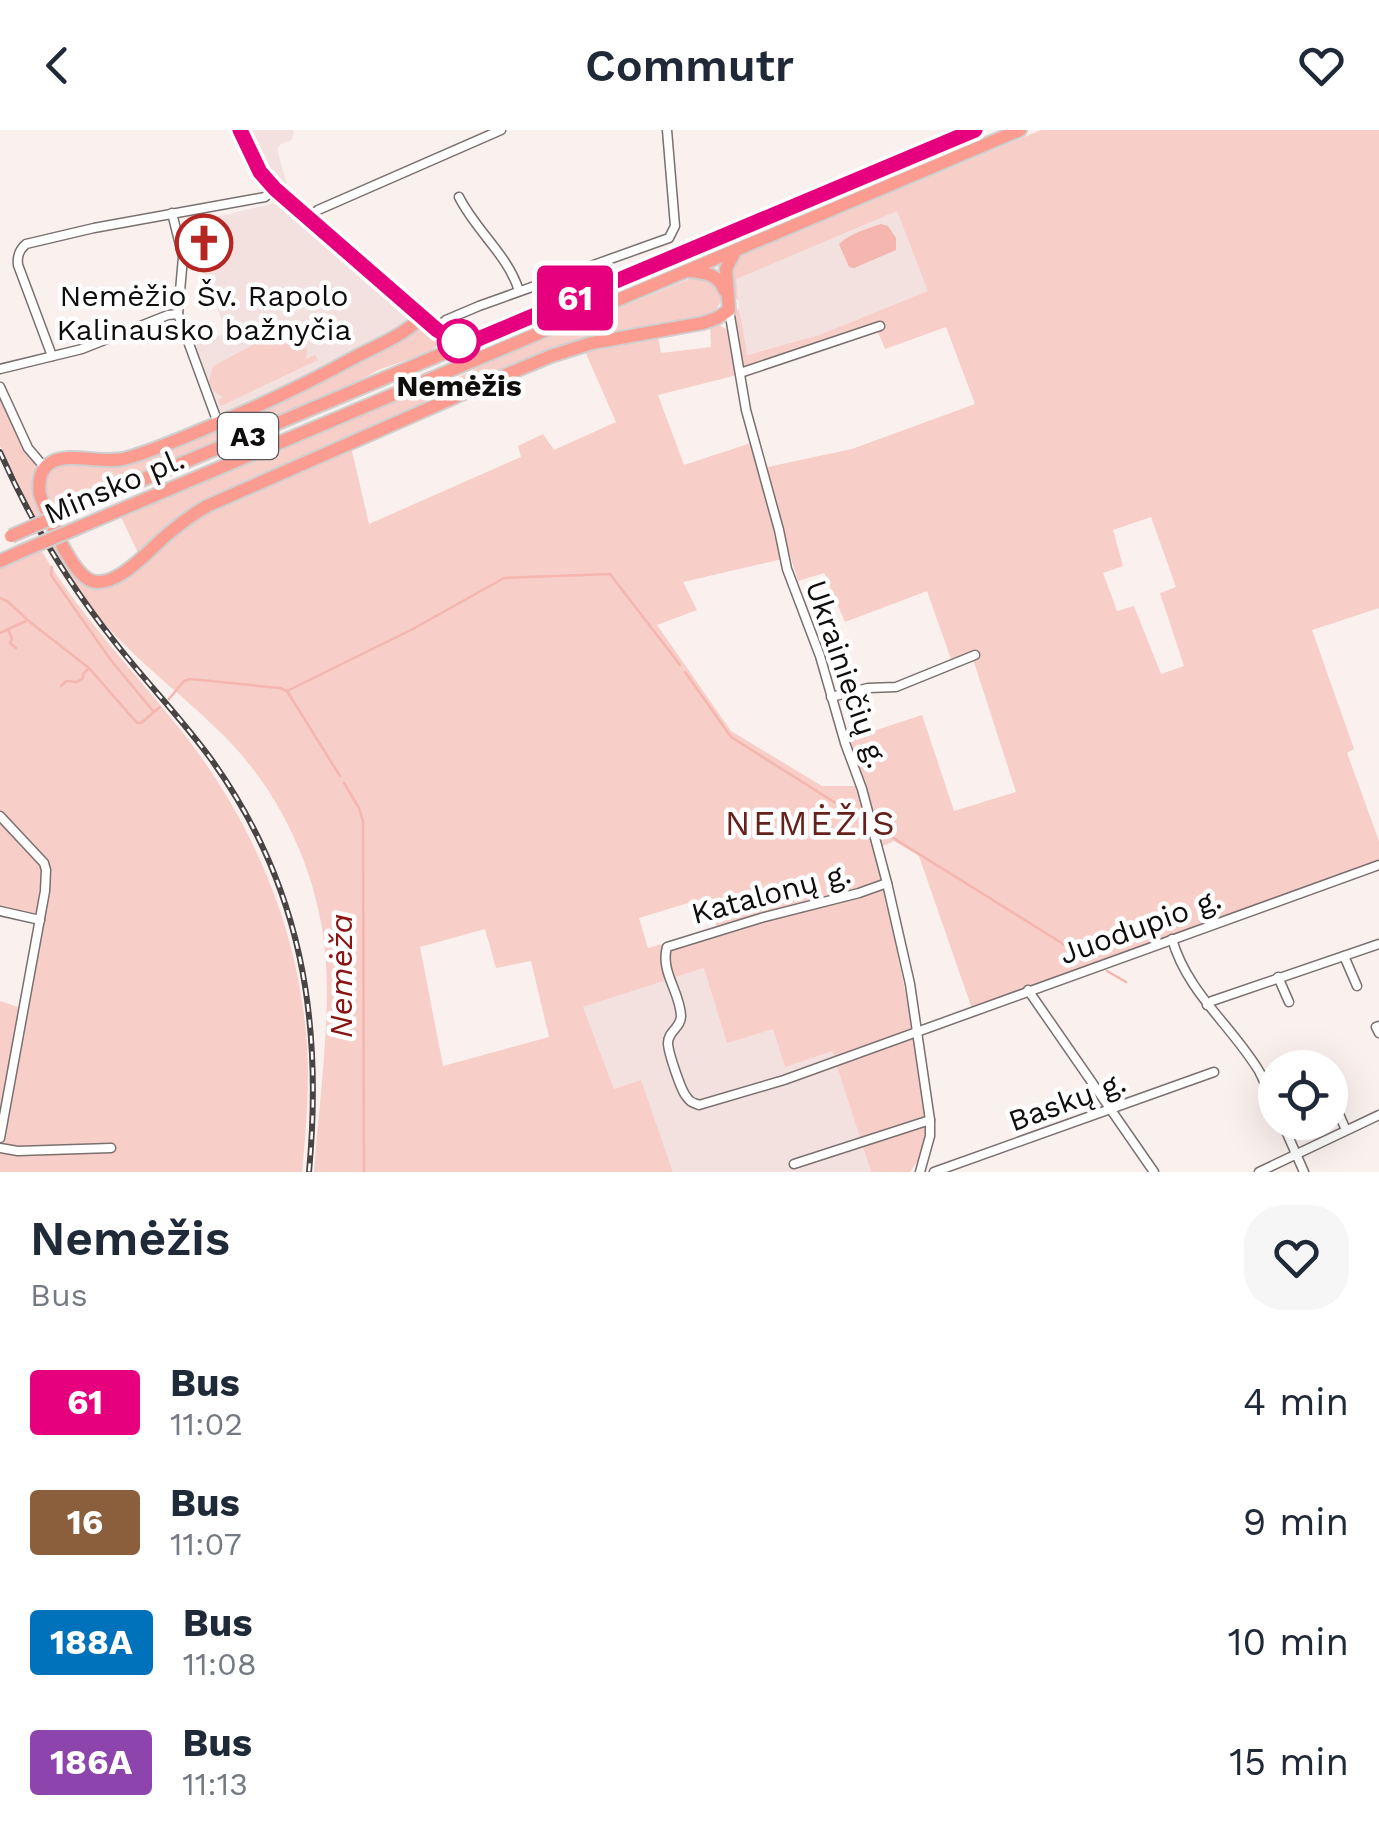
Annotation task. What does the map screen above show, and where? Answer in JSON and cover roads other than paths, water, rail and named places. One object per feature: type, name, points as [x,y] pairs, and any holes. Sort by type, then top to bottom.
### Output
[{"type":"highway","name":"Minsko pl.","points":[[6,538],[975,130]]},
{"type":"highway","name":"Minsko pl.","points":[[0,560],[1020,130]]},
{"type":"highway","points":[[471,342],[453,339],[422,317],[310,382],[218,424],[125,459],[62,459],[44,468],[39,481],[40,495],[66,551],[85,577],[104,582],[120,575],[207,506],[503,376],[592,343],[717,318],[728,310],[726,270],[734,251]]},
{"type":"highway","points":[[688,271],[713,275],[726,294]]},
{"type":"highway","points":[[429,360],[438,347],[436,330]]},
{"type":"main road","points":[[240,130],[260,172],[275,189],[422,317]]},
{"type":"street","points":[[308,218],[318,210],[501,130]]},
{"type":"street","points":[[436,330],[446,320],[672,235],[667,130]]},
{"type":"street","points":[[52,356],[18,266],[17,257],[26,244],[266,197],[275,189]]},
{"type":"street","points":[[460,197],[473,223],[510,270],[520,291]]},
{"type":"street","points":[[172,213],[182,257],[178,314],[218,424]]},
{"type":"street","name":"Ukrainiečių g.","points":[[728,310],[746,410],[787,570],[820,656],[862,788],[910,984],[930,1120],[928,1147],[918,1170]]},
{"type":"street","points":[[0,368],[82,349],[178,314]]},
{"type":"street","points":[[740,373],[880,326]]},
{"type":"street","points":[[0,387],[28,448],[44,468]]},
{"type":"street","points":[[831,696],[896,687],[975,655]]},
{"type":"street","points":[[0,816],[44,863],[46,878],[0,1138]]},
{"type":"street","name":"Juodupio g.","points":[[667,946],[665,967],[682,1019],[668,1043],[683,1094],[696,1104],[784,1080],[1379,865]]},
{"type":"street","name":"Katalonų g.","points":[[667,946],[887,883]]},
{"type":"street","points":[[0,911],[40,920]]},
{"type":"street","points":[[1172,938],[1181,966],[1258,1070]]},
{"type":"street","points":[[1207,1004],[1379,944]]},
{"type":"street","points":[[1344,956],[1358,986]]},
{"type":"street","points":[[1278,977],[1289,1002]]},
{"type":"street","points":[[1028,990],[1154,1172]]},
{"type":"street","name":"Baskų g.","points":[[918,1170],[933,1172],[1214,1072]]},
{"type":"street","points":[[1348,1129],[1379,1115]]},
{"type":"street","points":[[794,1164],[930,1120]]},
{"type":"street","points":[[1290,1140],[1304,1172]]},
{"type":"street","points":[[1259,1172],[1325,1140]]},
{"type":"street","points":[[0,1148],[110,1148]]},
{"type":"waterway","points":[[52,567],[51,575],[110,659],[153,711]]},
{"type":"waterway","points":[[287,691],[411,630],[504,578],[610,574],[680,665]]},
{"type":"waterway","name":"Nemėža","points":[[0,598],[89,668],[137,723],[160,707]]},
{"type":"waterway","points":[[0,633],[26,621]]},
{"type":"waterway","points":[[8,629],[10,643],[16,648]]},
{"type":"waterway","points":[[61,686],[66,681],[77,682],[89,668]]},
{"type":"waterway","points":[[685,672],[731,737],[861,819]]},
{"type":"waterway","name":"Nemėža","points":[[169,699],[190,679],[287,691],[340,776]]},
{"type":"waterway","name":"Nemėža","points":[[344,783],[363,821],[364,1172]]},
{"type":"waterway","points":[[879,829],[1084,957]]},
{"type":"waterway","points":[[1107,971],[1126,982]]},
{"type":"railway","points":[[0,452],[37,526],[81,597],[211,759],[267,856],[286,905],[308,1008],[313,1116],[309,1172]]},
{"type":"place","name":"Nemėžio Šv. Rapolo Kalinausko bažnyčia","points":[[204,243]]},
{"type":"place","name":"Nemėžis","points":[[459,341]]},
{"type":"district","name":"NEMĖŽIS","points":[[811,823]]}]
